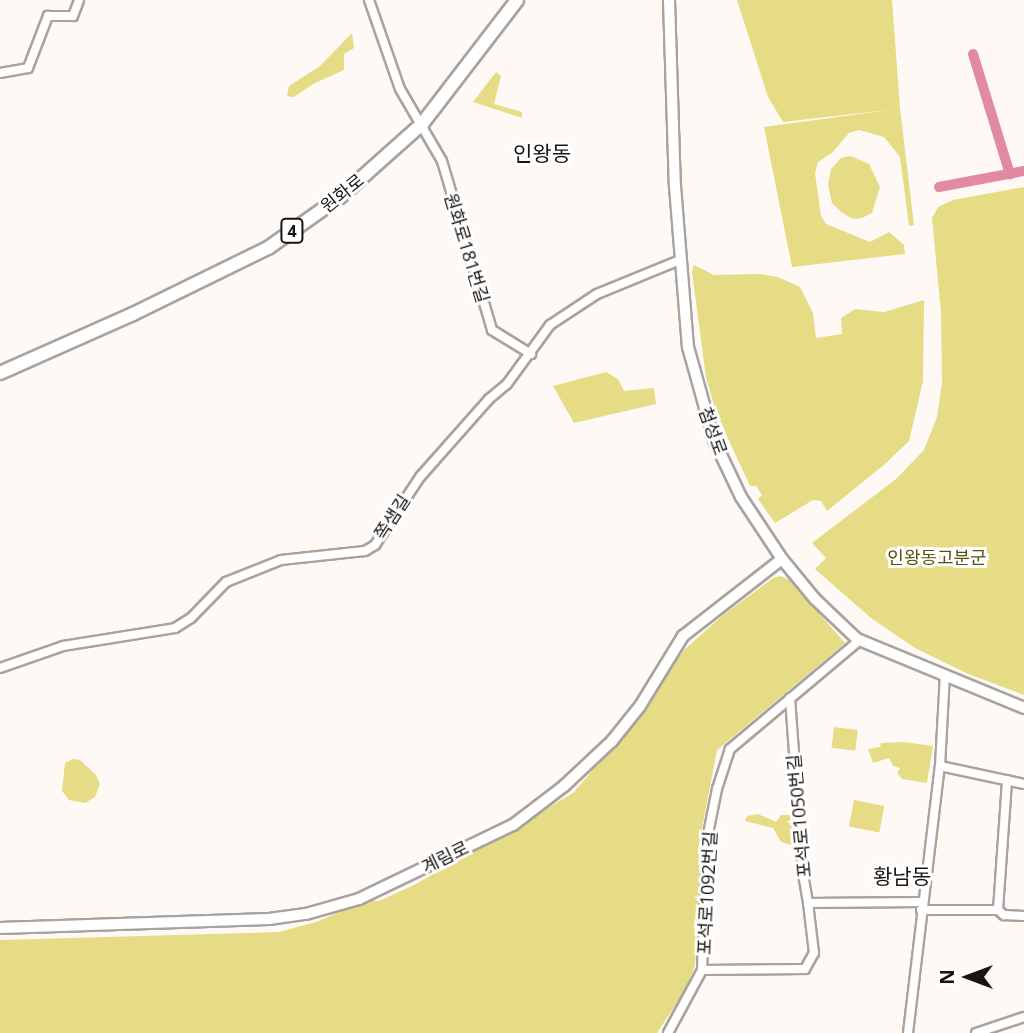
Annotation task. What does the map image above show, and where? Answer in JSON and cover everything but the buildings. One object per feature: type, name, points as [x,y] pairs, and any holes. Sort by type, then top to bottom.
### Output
[{"type":"main road","name":"원화로","points":[[0,373],[133,314],[268,248],[340,197],[422,124],[517,0]]},
{"type":"street","points":[[0,74],[28,68],[48,16],[73,16],[79,0]]},
{"type":"street","name":"원화로181번길","points":[[369,0],[400,89],[442,161],[492,330],[531,354]]},
{"type":"street","name":"첨성로","points":[[669,0],[680,260],[688,348],[714,440],[741,497],[782,559],[824,608],[860,640],[1024,708]]},
{"type":"street","name":"쪽샘길","points":[[0,668],[63,646],[176,628],[191,618],[226,582],[281,560],[365,551],[375,545],[420,477],[489,399],[508,384],[550,325],[577,305],[680,260]]},
{"type":"street","name":"계림로","points":[[0,929],[269,919],[306,914],[359,899],[513,825],[564,786],[612,741],[633,715],[682,636],[782,559]]},
{"type":"street","name":"포석로1092번길","points":[[667,1033],[702,970],[707,839],[717,789],[730,749],[860,640]]},
{"type":"street","points":[[908,1033],[940,766],[946,676]]},
{"type":"street","name":"포석로1050번길","points":[[790,698],[803,874],[808,903],[998,910],[1004,915],[1024,916]]},
{"type":"street","points":[[940,766],[1024,784]]},
{"type":"street","points":[[998,910],[1007,780]]},
{"type":"street","points":[[702,970],[805,969],[814,953],[808,903]]},
{"type":"street","points":[[976,1033],[1024,1017]]},
{"type":"green space","points":[[737,0],[892,0],[900,108],[914,225],[909,226],[900,157],[884,137],[859,130],[849,133],[832,153],[818,162],[815,173],[821,216],[826,224],[870,242],[889,232],[904,245],[905,254],[792,267],[764,127],[896,109],[783,122],[768,97]]},
{"type":"green space","points":[[352,33],[354,48],[344,54],[344,70],[313,84],[294,97],[287,96],[289,86],[320,66]]},
{"type":"green space","points":[[496,72],[501,76],[494,104],[522,112],[522,118],[473,102]]},
{"type":"green space","points":[[851,156],[869,164],[880,187],[872,213],[853,219],[832,203],[828,185],[831,169],[841,158]]},
{"type":"green space","name":"인왕동고분군","points":[[1024,187],[1024,695],[966,673],[915,648],[871,618],[815,569],[826,558],[812,543],[896,479],[924,450],[937,417],[942,383],[941,312],[932,218],[938,207],[953,200]]},
{"type":"green space","points":[[694,265],[714,275],[760,274],[778,277],[800,287],[813,313],[816,338],[842,334],[841,318],[855,309],[884,312],[924,300],[923,381],[909,441],[827,511],[821,501],[813,500],[775,523],[758,499],[762,495],[756,486],[750,486],[717,415],[706,378],[692,272]]},
{"type":"green space","points":[[606,372],[618,379],[624,391],[654,388],[656,404],[574,423],[553,386]]},
{"type":"green space","points":[[780,576],[790,580],[845,643],[717,750],[702,828],[695,966],[684,992],[657,1033],[0,1033],[0,940],[279,932],[316,922],[368,900],[379,901],[416,884],[573,793],[618,741],[685,649],[722,616],[773,578]]},
{"type":"green space","points":[[834,727],[858,730],[855,751],[831,748]]},
{"type":"green space","points":[[903,742],[933,746],[927,783],[902,779],[897,773],[900,768],[893,766],[889,758],[873,763],[868,749],[880,747],[881,743]]},
{"type":"green space","points":[[73,759],[80,760],[96,775],[100,784],[95,797],[85,803],[69,800],[62,791],[65,763]]},
{"type":"green space","points":[[854,800],[884,806],[879,832],[849,827]]},
{"type":"green space","points":[[758,814],[776,822],[781,815],[790,815],[794,842],[792,845],[781,842],[773,828],[745,821],[747,816]]},
{"type":"waterway","points":[[973,54],[1010,174]]},
{"type":"waterway","points":[[939,187],[1024,171]]},
{"type":"district","name":"인왕동","points":[[542,153]]},
{"type":"district","name":"황남동","points":[[902,876]]}]
